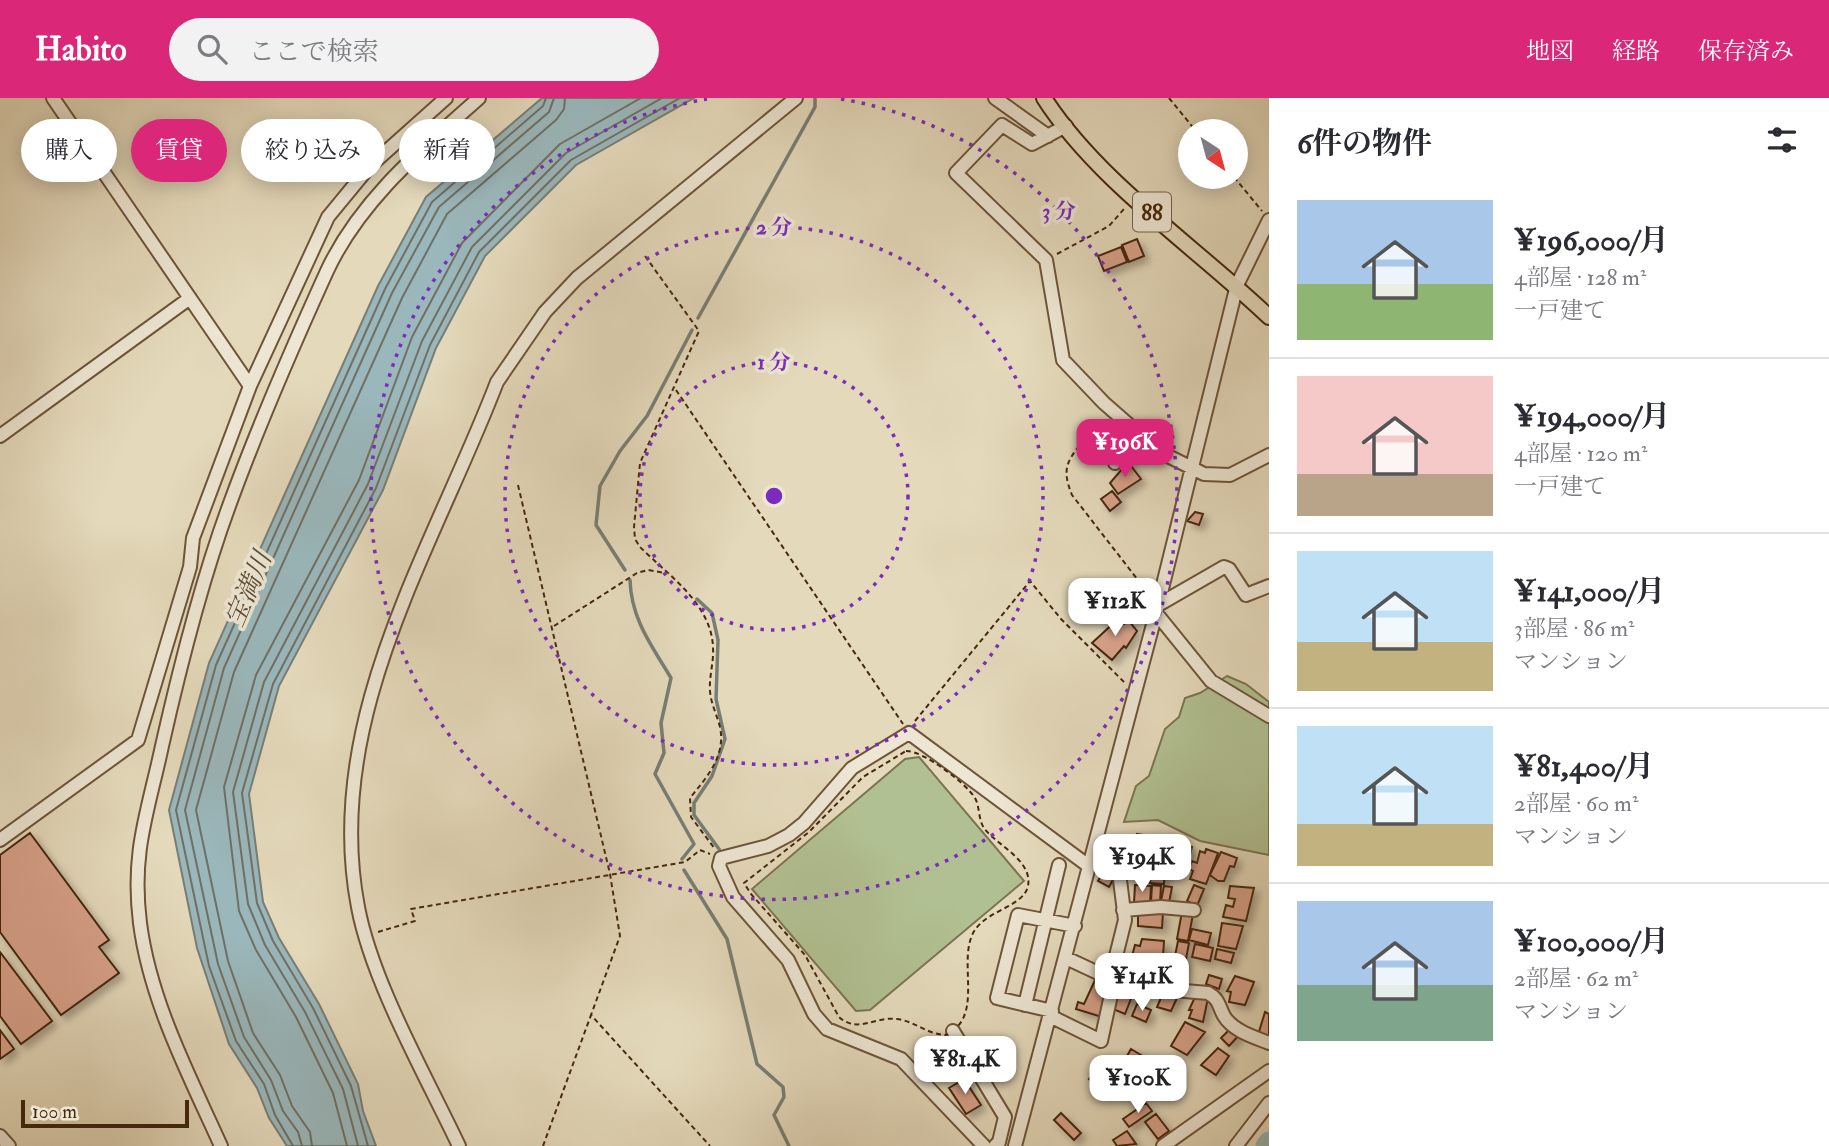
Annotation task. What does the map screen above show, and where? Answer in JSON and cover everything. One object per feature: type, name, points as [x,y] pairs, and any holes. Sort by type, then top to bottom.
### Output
[{"type":"main road","name":"88","points":[[1044,98],[1112,178],[1237,285],[1269,317]]},
{"type":"street","points":[[53,98],[250,386]]},
{"type":"street","points":[[0,840],[138,740],[190,567],[193,538],[250,386],[328,218],[370,166],[446,98]]},
{"type":"street","points":[[221,1146],[152,985],[140,924],[138,892],[139,841],[144,812],[180,668],[228,508],[332,260],[342,240],[392,178],[479,98]]},
{"type":"street","points":[[459,1146],[384,987],[358,909],[350,826],[357,750],[372,687],[497,382],[520,345],[577,278],[796,98]]},
{"type":"street","points":[[995,98],[1048,136]]},
{"type":"street","points":[[1066,127],[1032,144],[1002,125],[956,173],[970,190],[1046,260],[1063,360],[1140,435],[1160,452],[1189,468],[1217,477],[1230,475],[1269,455]]},
{"type":"street","points":[[1015,1146],[1157,609],[1189,468],[1237,285],[1269,220]]},
{"type":"street","points":[[0,436],[190,298]]},
{"type":"street","points":[[1115,463],[1140,435]]},
{"type":"street","points":[[1157,609],[1224,567],[1229,569],[1246,595],[1269,586]]},
{"type":"street","points":[[1157,609],[1211,681],[1269,716]]},
{"type":"street","points":[[984,1146],[901,1059],[827,1029],[814,1014],[788,960],[744,911],[725,884],[720,862],[768,846],[789,835],[804,823],[852,768],[908,731],[1090,867]]},
{"type":"street","points":[[1074,926],[1018,915],[997,998],[1051,1014],[1101,1041],[1124,929],[1118,864]]},
{"type":"street","points":[[1025,1005],[1059,865]]},
{"type":"street","points":[[1124,910],[1161,907],[1194,910]]},
{"type":"street","points":[[1066,958],[1112,981],[1141,990],[1186,989],[1208,993],[1219,1000],[1224,1016],[1238,1030],[1269,1043]]},
{"type":"street","points":[[954,1031],[1006,1117],[999,1142],[995,1146]]},
{"type":"street","points":[[1163,1146],[1269,1071]]},
{"type":"street","points":[[1236,1146],[1269,1103]]},
{"type":"street","points":[[0,1136],[9,1146]]},
{"type":"path","points":[[1169,98],[1186,119]]},
{"type":"path","points":[[1244,189],[1269,220]]},
{"type":"path","points":[[1046,260],[1109,226],[1126,206]]},
{"type":"path","points":[[645,256],[699,331],[640,463],[635,539],[665,573],[684,588],[702,611],[710,628],[713,648],[710,691],[721,745],[713,768],[690,798],[691,817],[720,862]]},
{"type":"path","points":[[675,389],[908,731],[1030,581],[1062,619],[1127,685],[1137,686]]},
{"type":"path","points":[[1126,451],[1087,436],[1068,462],[1065,477],[1086,514],[1157,609]]},
{"type":"path","points":[[519,485],[610,874],[620,936],[542,1146]]},
{"type":"path","points":[[553,626],[637,573],[648,570],[665,573]]},
{"type":"path","points":[[906,751],[919,751],[971,791],[985,829],[1017,858],[1028,876],[1028,887],[1017,901],[976,927],[968,954],[967,1009],[954,1031],[936,1035],[897,1019],[857,1026],[846,1023],[839,1017],[805,955],[744,883],[809,832],[863,777],[906,751]]},
{"type":"path","points":[[381,931],[415,921],[411,909],[685,862],[700,850],[720,862]]},
{"type":"path","points":[[591,1015],[710,1146]]},
{"type":"green space","points":[[1227,676],[1246,684],[1269,702],[1269,855],[1200,841],[1158,820],[1124,822],[1136,786],[1149,776],[1165,729],[1179,717],[1185,698],[1200,693]]},
{"type":"green space","points":[[919,757],[1024,881],[870,1010],[856,1011],[752,889],[905,759]]},
{"type":"water","name":"宝満川","points":[[542,98],[694,98],[576,165],[485,256],[436,348],[383,490],[279,686],[249,794],[263,902],[279,938],[319,1004],[358,1084],[363,1111],[376,1146],[287,1146],[269,1118],[257,1088],[229,1044],[197,948],[169,810],[209,663],[378,286],[426,197],[444,182],[495,182],[495,138]]},
{"type":"building","points":[[1137,239],[1144,256],[1129,262],[1122,245]]},
{"type":"building","points":[[1121,247],[1127,262],[1104,271],[1098,256]]},
{"type":"building","points":[[1128,462],[1141,479],[1118,494],[1110,483]]},
{"type":"building","points":[[1112,491],[1121,502],[1110,511],[1101,499]]},
{"type":"building","points":[[1195,512],[1203,514],[1199,525],[1187,521]]},
{"type":"building","points":[[1118,619],[1124,624],[1129,621],[1137,631],[1126,648],[1124,646],[1112,660],[1092,643]]},
{"type":"building","points":[[30,833],[109,940],[99,947],[119,973],[61,1015],[0,932],[0,855]]},
{"type":"building","points":[[1137,834],[1151,836],[1150,842],[1156,843],[1153,861],[1147,863],[1133,859]]},
{"type":"building","points":[[1174,842],[1192,847],[1187,867],[1169,865]]},
{"type":"building","points":[[1206,849],[1218,853],[1206,884],[1190,879],[1193,871],[1189,869],[1192,861],[1197,863],[1200,851],[1205,853]]},
{"type":"building","points":[[1221,852],[1237,858],[1234,867],[1230,866],[1224,881],[1218,881],[1210,875]]},
{"type":"building","points":[[1152,866],[1165,867],[1164,884],[1150,883]]},
{"type":"building","points":[[1106,868],[1115,876],[1109,887],[1098,881]]},
{"type":"building","points":[[1135,885],[1151,886],[1150,903],[1134,903]]},
{"type":"building","points":[[1152,885],[1161,886],[1160,902],[1151,902]]},
{"type":"building","points":[[1194,885],[1204,889],[1197,906],[1187,901]]},
{"type":"building","points":[[1164,886],[1172,887],[1169,903],[1161,901]]},
{"type":"building","points":[[1230,886],[1254,888],[1246,921],[1223,917],[1226,905],[1233,907],[1235,899],[1228,898]]},
{"type":"building","points":[[1138,911],[1163,912],[1162,928],[1138,926]]},
{"type":"building","points":[[1182,912],[1193,914],[1188,941],[1177,939]]},
{"type":"building","points":[[1222,923],[1243,926],[1236,949],[1218,946]]},
{"type":"building","points":[[1192,929],[1211,933],[1208,945],[1189,940]]},
{"type":"building","points":[[1142,939],[1164,941],[1163,957],[1154,954],[1152,961],[1132,956],[1135,945],[1140,946]]},
{"type":"building","points":[[1178,941],[1189,943],[1181,986],[1165,982],[1164,975],[1166,967],[1176,969],[1177,962],[1174,961]]},
{"type":"building","points":[[1195,944],[1213,948],[1210,961],[1192,957]]},
{"type":"building","points":[[1217,949],[1234,953],[1231,963],[1215,959]]},
{"type":"building","points":[[0,952],[52,1021],[21,1044],[0,1016]]},
{"type":"building","points":[[1128,958],[1141,961],[1140,965],[1145,967],[1140,985],[1122,980]]},
{"type":"building","points":[[1151,968],[1160,970],[1156,988],[1147,986]]},
{"type":"building","points":[[1209,975],[1222,979],[1219,989],[1206,984]]},
{"type":"building","points":[[1235,976],[1254,982],[1245,1005],[1229,1002],[1231,992],[1227,991]]},
{"type":"building","points":[[1096,978],[1112,983],[1102,1017],[1076,1009],[1078,1002],[1084,1004]]},
{"type":"building","points":[[1120,991],[1132,996],[1125,1014],[1113,1009]]},
{"type":"building","points":[[1163,993],[1176,994],[1171,1011],[1157,1007]]},
{"type":"building","points":[[1195,997],[1208,998],[1203,1022],[1189,1018],[1192,1010],[1189,1010]]},
{"type":"building","points":[[1137,1004],[1151,1010],[1146,1022],[1132,1016]]},
{"type":"building","points":[[1265,1012],[1269,1014],[1269,1038],[1258,1035]]},
{"type":"building","points":[[1185,1022],[1205,1032],[1187,1055],[1171,1046]]},
{"type":"building","points":[[1232,1027],[1240,1034],[1229,1046],[1221,1038]]},
{"type":"building","points":[[0,1030],[14,1049],[0,1059]]},
{"type":"building","points":[[1218,1048],[1229,1056],[1216,1075],[1201,1065]]},
{"type":"building","points":[[1131,1049],[1146,1058],[1133,1081],[1118,1072]]},
{"type":"building","points":[[1101,1063],[1111,1070],[1098,1087],[1089,1079]]},
{"type":"building","points":[[964,1079],[981,1105],[966,1114],[949,1088]]},
{"type":"building","points":[[1146,1103],[1152,1111],[1129,1127],[1123,1119]]},
{"type":"building","points":[[1061,1113],[1081,1133],[1074,1140],[1054,1120]]},
{"type":"building","points":[[1156,1114],[1169,1131],[1158,1139],[1145,1122]]},
{"type":"building","points":[[1127,1131],[1136,1144],[1117,1146],[1113,1140]]},
{"type":"waterway","points":[[698,318],[815,107],[815,98]]},
{"type":"waterway","points":[[625,570],[596,525],[600,486],[620,451],[647,416],[692,330]]},
{"type":"waterway","points":[[630,580],[638,620],[671,678],[661,723],[664,753],[655,774],[694,844],[682,859]]},
{"type":"waterway","points":[[697,599],[712,613],[718,640],[716,699],[725,739],[712,776],[694,803],[694,815],[719,849]]},
{"type":"waterway","points":[[684,870],[727,939],[757,1064],[783,1087],[784,1097],[774,1115],[789,1146]]},
{"type":"waterway","points":[[1266,1146],[1269,1142]]}]
